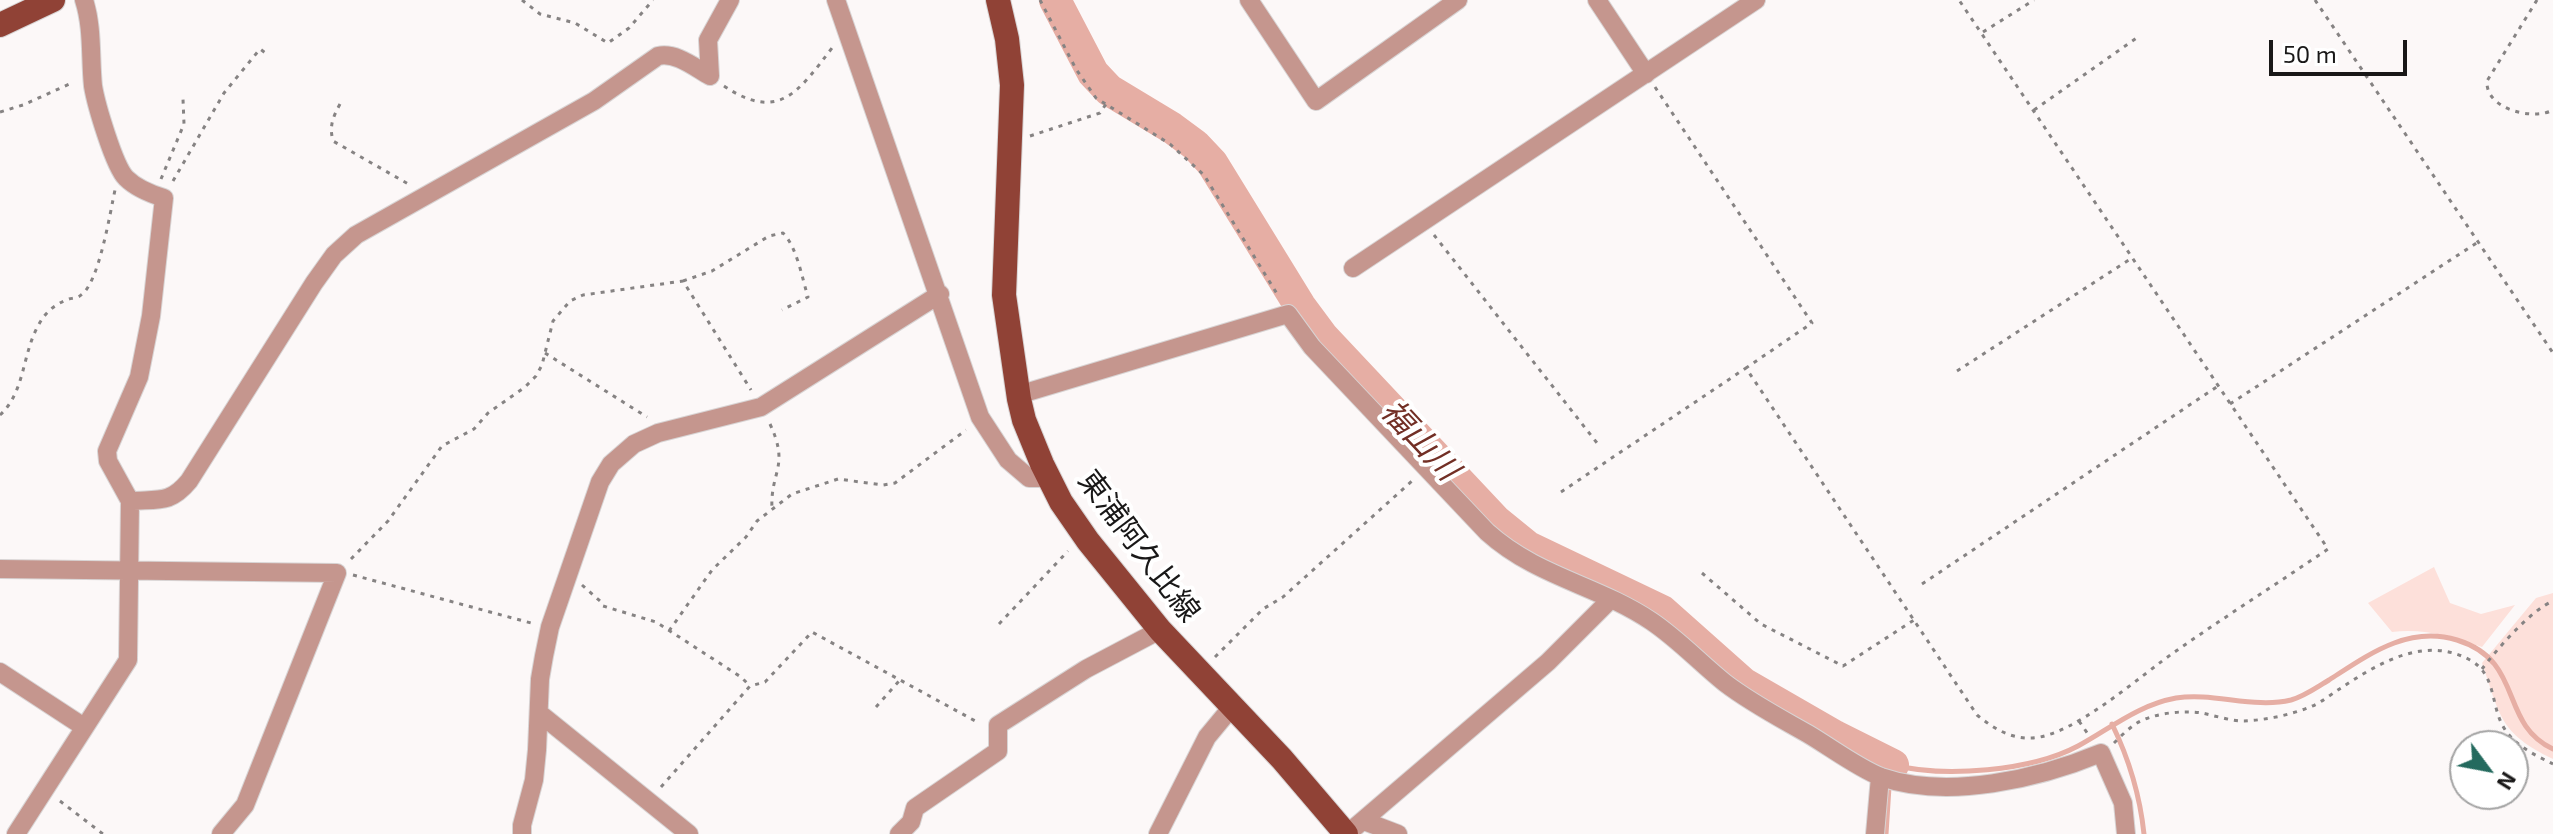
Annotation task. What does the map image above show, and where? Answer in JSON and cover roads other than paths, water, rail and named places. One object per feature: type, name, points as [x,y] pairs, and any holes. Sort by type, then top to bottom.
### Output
[{"type":"main road","points":[[0,25],[53,0]]},
{"type":"main road","name":"東浦阿久比線","points":[[998,0],[1007,39],[1012,85],[1004,295],[1024,420],[1049,478],[1083,534],[1160,630],[1231,708],[1353,830]]},
{"type":"street","points":[[16,834],[128,660],[130,501],[108,461],[107,451],[139,377],[151,316],[156,195],[128,180],[120,171],[93,87],[90,24],[84,0]]},
{"type":"street","points":[[130,501],[167,499],[177,495],[189,481],[334,255],[356,235],[594,101],[658,56],[667,54],[710,76],[708,40],[730,0]]},
{"type":"street","points":[[836,0],[983,420],[1008,460],[1029,478],[1049,478]]},
{"type":"street","points":[[1249,0],[1316,101],[1458,0]]},
{"type":"street","points":[[1597,0],[1646,74]]},
{"type":"street","points":[[1353,268],[1756,0]]},
{"type":"street","points":[[522,834],[534,780],[540,679],[550,627],[600,482],[611,464],[634,444],[658,433],[761,407],[940,294]]},
{"type":"street","points":[[1018,395],[1288,314],[1312,347],[1427,468],[1506,549],[1529,564],[1633,609],[1654,622],[1726,683],[1880,777],[1950,786],[2001,782],[2062,769],[2101,753],[2123,803],[2126,834]]},
{"type":"street","points":[[0,569],[339,573],[245,805],[221,834]]},
{"type":"street","points":[[1353,830],[1548,662],[1610,600]]},
{"type":"street","points":[[899,834],[911,822],[915,808],[998,751],[998,725],[1086,669],[1160,630]]},
{"type":"street","points":[[0,672],[84,727]]},
{"type":"street","points":[[1158,834],[1207,737],[1231,708]]},
{"type":"street","points":[[539,713],[689,834]]},
{"type":"street","points":[[1875,834],[1880,777]]},
{"type":"street","points":[[1353,830],[1398,834]]},
{"type":"waterway","name":"福山川","points":[[1055,0],[1093,73],[1109,90],[1195,145],[1212,163],[1300,306],[1323,337],[1496,521],[1528,547],[1662,611],[1743,683],[1893,765]]},
{"type":"waterway","points":[[1886,834],[1893,765],[1962,771],[2037,761],[2059,755],[2137,712],[2176,698],[2205,697],[2262,703],[2291,700],[2374,652],[2405,639],[2422,636],[2457,640],[2478,650],[2493,662],[2524,724],[2536,738],[2553,749]]},
{"type":"waterway","points":[[2112,724],[2133,778],[2144,834]]}]
